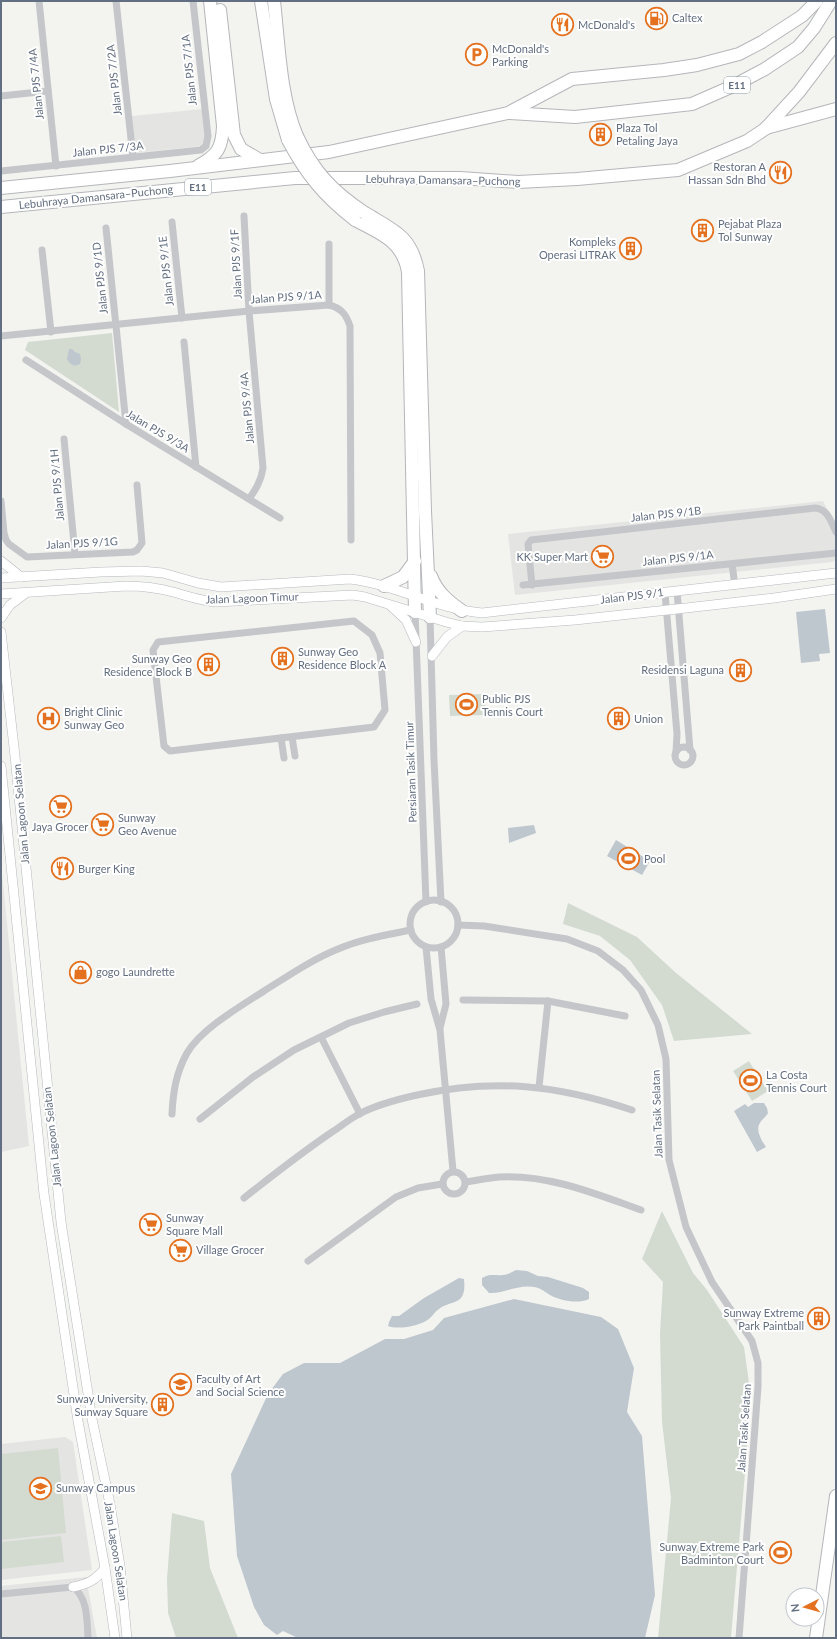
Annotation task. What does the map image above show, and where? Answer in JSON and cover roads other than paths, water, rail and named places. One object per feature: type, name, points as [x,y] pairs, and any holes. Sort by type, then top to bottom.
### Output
[{"type":"highway","points":[[193,168],[212,158],[218,152],[223,141],[223,126],[210,1]]},
{"type":"highway","points":[[218,1],[234,135],[241,149],[260,160]]},
{"type":"highway","points":[[262,1],[276,100],[293,138]]},
{"type":"highway","points":[[274,1],[280,61],[297,157],[313,180],[334,203],[402,237],[413,251],[418,271],[425,511],[430,617]]},
{"type":"highway","points":[[280,61],[284,42],[285,22],[282,1]]},
{"type":"highway","name":"Lebuhraya Damansara–Puchong","points":[[1,188],[329,152],[508,113],[572,80],[684,67],[719,60],[739,54],[762,42],[802,16],[817,1]]},
{"type":"highway","name":"Lebuhraya Damansara–Puchong","points":[[508,113],[575,117],[692,104],[734,86],[765,70],[798,47],[814,28],[831,1]]},
{"type":"highway","name":"Lebuhraya Damansara–Puchong","points":[[1,207],[295,178],[460,178],[518,182],[577,179],[678,170],[747,141],[765,129],[799,92],[836,43]]},
{"type":"highway","points":[[765,129],[836,109]]},
{"type":"highway","points":[[360,216],[393,242],[404,256],[406,264],[415,561],[415,612]]},
{"type":"highway","points":[[384,586],[403,577],[415,561]]},
{"type":"highway","points":[[429,572],[435,586],[442,595],[462,611]]},
{"type":"highway","points":[[816,1638],[836,1496]]},
{"type":"main road","points":[[1,561],[21,577]]},
{"type":"main road","name":"Jalan Lagoon Timur","points":[[1,578],[101,572],[152,571],[220,587],[350,579],[367,581],[430,602]]},
{"type":"main road","name":"Jalan PJS 9/1","points":[[430,602],[462,611],[482,613],[735,586],[836,573]]},
{"type":"main road","name":"Jalan Lagoon Timur","points":[[1,594],[126,586],[144,587],[174,592],[200,600],[216,602],[342,594],[365,597],[430,617]]},
{"type":"main road","name":"Jalan PJS 9/1","points":[[430,617],[462,626],[482,627],[679,609],[836,589]]},
{"type":"main road","points":[[1,618],[10,605],[28,592]]},
{"type":"main road","points":[[387,603],[406,620],[416,642]]},
{"type":"main road","points":[[432,656],[447,637],[462,626]]},
{"type":"main road","name":"Jalan Lagoon Selatan","points":[[1,632],[16,762],[61,1222],[92,1419],[110,1504],[120,1566],[127,1638]]},
{"type":"main road","name":"Jalan Lagoon Selatan","points":[[1,766],[44,1194],[78,1421],[105,1568],[115,1638]]},
{"type":"main road","points":[[78,1421],[92,1419]]},
{"type":"main road","points":[[73,1586],[87,1584],[94,1580],[105,1568]]},
{"type":"street","name":"Jalan PJS 7/4A","points":[[39,1],[56,166]]},
{"type":"street","name":"Jalan PJS 7/2A","points":[[116,1],[133,157]]},
{"type":"street","name":"Jalan PJS 7/1A","points":[[193,1],[208,136]]},
{"type":"street","points":[[1,96],[48,91]]},
{"type":"street","name":"Jalan PJS 7/3A","points":[[1,171],[201,150],[206,146],[208,136]]},
{"type":"street","name":"Jalan PJS 9/1F","points":[[244,216],[249,311]]},
{"type":"street","name":"Jalan PJS 9/1E","points":[[172,222],[182,318]]},
{"type":"street","name":"Jalan PJS 9/1D","points":[[106,228],[126,424]]},
{"type":"street","points":[[329,244],[329,305]]},
{"type":"street","points":[[42,250],[51,332]]},
{"type":"street","name":"Jalan PJS 9/1A","points":[[1,336],[116,326],[249,311],[329,305],[338,308],[344,312],[350,326],[351,540]]},
{"type":"street","name":"Jalan PJS 9/4A","points":[[249,311],[263,468],[262,477],[249,499]]},
{"type":"street","points":[[184,342],[196,467]]},
{"type":"street","name":"Jalan PJS 9/3A","points":[[26,360],[126,424],[280,518]]},
{"type":"street","name":"Jalan PJS 9/1H","points":[[64,439],[75,554]]},
{"type":"street","name":"Jalan PJS 9/1G","points":[[1,501],[6,540],[21,554],[28,557],[133,552],[140,548],[142,544],[137,485]]},
{"type":"street","name":"Jalan PJS 9/1B","points":[[532,584],[528,544],[531,540],[815,508],[826,513],[836,532]]},
{"type":"street","name":"Jalan PJS 9/1A","points":[[523,585],[836,553]]},
{"type":"street","points":[[732,564],[735,586]]},
{"type":"street","points":[[665,593],[677,734],[675,757],[677,761],[684,765],[691,761],[693,755],[690,750],[677,591]]},
{"type":"street","name":"Persiaran Tasik Timur","points":[[415,612],[422,751],[426,902]]},
{"type":"street","points":[[430,617],[434,760],[441,902]]},
{"type":"street","points":[[354,621],[372,635],[380,653],[385,710],[374,727],[281,738],[170,751],[164,746],[153,650],[158,642],[354,621]]},
{"type":"street","points":[[292,737],[295,756]]},
{"type":"street","points":[[281,738],[284,758]]},
{"type":"street","points":[[676,752],[682,747],[690,750]]},
{"type":"street","points":[[434,900],[452,908],[457,919],[457,932],[448,944],[441,947],[426,947],[416,940],[411,930],[410,923],[415,910],[426,902],[434,900]]},
{"type":"street","name":"Jalan Tasik Selatan","points":[[458,925],[484,926],[567,938],[598,951],[623,970],[641,990],[658,1025],[666,1059],[669,1160],[686,1227],[712,1282],[752,1342],[758,1363],[758,1387],[739,1638]]},
{"type":"street","points":[[172,1114],[174,1086],[187,1054],[194,1043],[233,1011],[309,962],[338,949],[369,938],[411,930]]},
{"type":"street","points":[[426,947],[431,999],[440,1030],[453,1171]]},
{"type":"street","points":[[440,1030],[446,1004],[441,947]]},
{"type":"street","points":[[463,1000],[548,1001],[625,1016]]},
{"type":"street","points":[[539,1087],[548,1001]]},
{"type":"street","points":[[200,1119],[253,1077],[294,1050],[349,1023],[417,1004]]},
{"type":"street","points":[[321,1037],[360,1114]]},
{"type":"street","points":[[244,1198],[299,1154],[360,1114],[401,1099],[446,1089],[486,1085],[539,1087],[602,1100],[632,1110]]},
{"type":"street","points":[[453,1171],[462,1174],[466,1182],[463,1190],[456,1194],[448,1192],[442,1184],[446,1174],[453,1171]]},
{"type":"street","points":[[466,1182],[500,1177],[536,1179],[582,1190],[641,1210]]},
{"type":"street","points":[[308,1261],[396,1197],[418,1188],[442,1184]]},
{"type":"street","points":[[1,1594],[73,1586],[79,1591],[84,1605],[88,1638]]},
{"type":"place","name":"Caltex","points":[[657,18]]},
{"type":"place","name":"McDonald's","points":[[563,25]]},
{"type":"place","name":"McDonald's Parking","points":[[476,55]]},
{"type":"place","name":"Plaza Tol Petaling Jaya","points":[[600,134]]},
{"type":"place","name":"Restoran A Hassan Sdn Bhd","points":[[781,173]]},
{"type":"place","name":"Pejabat Plaza Tol Sunway","points":[[703,230]]},
{"type":"place","name":"Kompleks Operasi LITRAK","points":[[631,248]]},
{"type":"place","name":"KK Super Mart","points":[[603,557]]},
{"type":"place","name":"Sunway Geo Residence Block A","points":[[283,658]]},
{"type":"place","name":"Sunway Geo Residence Block B","points":[[208,665]]},
{"type":"place","name":"Residensi Laguna","points":[[740,670]]},
{"type":"place","name":"Public PJS Tennis Court","points":[[467,705]]},
{"type":"place","name":"Bright Clinic Sunway Geo","points":[[48,718]]},
{"type":"place","name":"Union","points":[[618,719]]},
{"type":"place","name":"Jaya Grocer","points":[[60,807]]},
{"type":"place","name":"Sunway Geo Avenue","points":[[103,824]]},
{"type":"place","name":"Pool","points":[[629,859]]},
{"type":"place","name":"Burger King","points":[[62,869]]},
{"type":"place","name":"gogo Laundrette","points":[[80,972]]},
{"type":"place","name":"La Costa Tennis Court","points":[[750,1081]]},
{"type":"place","name":"Sunway Square Mall","points":[[150,1224]]},
{"type":"place","name":"Village Grocer","points":[[180,1250]]},
{"type":"place","name":"Sunway Extreme Park Paintball","points":[[819,1319]]},
{"type":"place","name":"Faculty of Art and Social Science","points":[[180,1385]]},
{"type":"place","name":"Sunway University, Sunway Square","points":[[163,1405]]},
{"type":"place","name":"Sunway Campus","points":[[40,1488]]},
{"type":"place","name":"Sunway Extreme Park Badminton Court","points":[[780,1553]]}]
